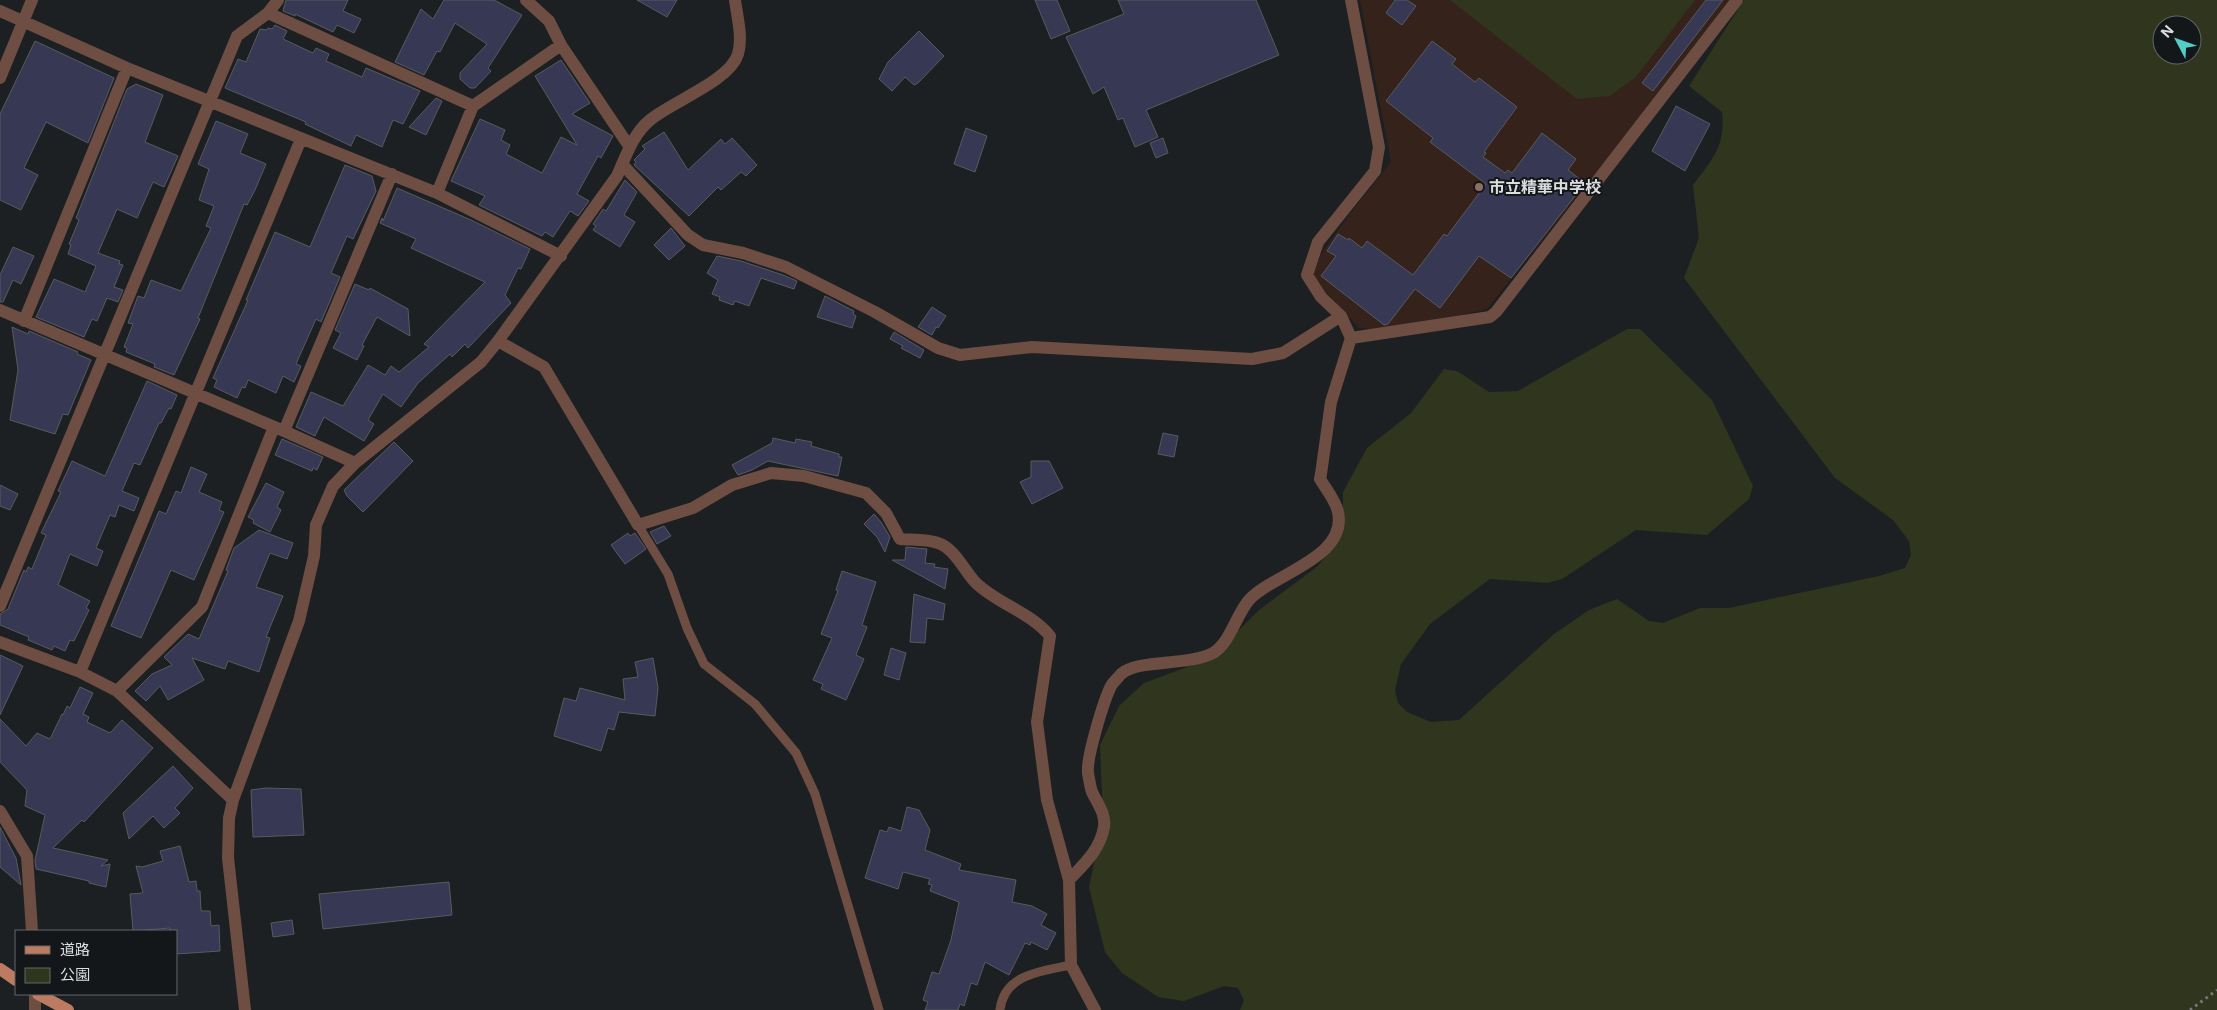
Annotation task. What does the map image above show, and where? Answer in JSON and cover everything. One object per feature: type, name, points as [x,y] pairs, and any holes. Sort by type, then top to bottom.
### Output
[{"type":"main road","points":[[0,969],[15,979]]},
{"type":"main road","points":[[39,995],[68,1010]]},
{"type":"street","points":[[0,78],[32,0]]},
{"type":"street","points":[[0,606],[237,36],[268,14],[278,0]]},
{"type":"street","points":[[526,0],[549,21],[562,45],[629,146]]},
{"type":"street","points":[[245,1010],[228,858],[229,818],[233,800],[299,621],[314,556],[316,525],[333,486],[355,463],[481,362],[561,256],[617,176],[629,146],[649,120],[722,74],[738,54],[739,32],[735,0]]},
{"type":"street","points":[[1069,880],[1095,852],[1104,827],[1103,815],[1092,791],[1088,770],[1090,751],[1112,684],[1123,673],[1134,668],[1192,660],[1212,653],[1221,646],[1249,600],[1262,589],[1324,551],[1334,538],[1338,527],[1338,512],[1320,479],[1330,402],[1351,338],[1340,316],[1321,297],[1307,275],[1318,242],[1375,171],[1379,147],[1351,0]]},
{"type":"street","points":[[1351,338],[1490,317],[1496,312],[1737,0]]},
{"type":"street","points":[[0,11],[24,20],[128,68],[437,193],[561,256]]},
{"type":"street","points":[[268,14],[473,106]]},
{"type":"street","points":[[437,193],[473,106],[562,45]]},
{"type":"street","points":[[24,320],[128,68]]},
{"type":"street","points":[[80,672],[194,392],[301,138]]},
{"type":"street","points":[[622,164],[688,235],[703,245],[742,253],[786,267],[876,312],[938,348],[960,355],[1032,347],[1252,359],[1283,354],[1340,316]]},
{"type":"street","points":[[117,691],[202,607],[392,174]]},
{"type":"street","points":[[0,310],[355,463]]},
{"type":"street","points":[[498,341],[544,368],[638,525],[693,508],[732,485],[771,473],[804,476],[866,493],[886,513],[900,538],[939,543],[949,550],[976,582],[998,598],[1038,622],[1050,636],[1037,722],[1047,800],[1069,880],[1071,965],[1095,1010]]},
{"type":"street","points":[[0,642],[80,672],[117,691],[233,800]]},
{"type":"street","points":[[0,811],[27,856],[32,930]]},
{"type":"street","points":[[35,1010],[37,995]]},
{"type":"lane","points":[[638,525],[668,574],[687,628],[704,664],[756,704],[796,754],[815,794],[879,1010]]},
{"type":"lane","points":[[1000,1010],[1002,997],[1028,974],[1071,965]]},
{"type":"path","points":[[2190,1010],[2217,990]]},
{"type":"shaded area","name":"市立精華中学校","points":[[1360,0],[1731,0],[1624,138],[1487,309],[1394,331],[1359,328],[1318,284],[1313,275],[1321,254],[1391,162]]},
{"type":"green space","points":[[1450,0],[1695,0],[1636,77],[1610,96],[1577,99]]},
{"type":"green space","points":[[1744,0],[2217,0],[2217,1010],[1240,1010],[1244,1000],[1238,988],[1224,986],[1184,1001],[1158,997],[1122,973],[1105,952],[1089,887],[1103,819],[1100,745],[1119,706],[1144,683],[1211,658],[1259,610],[1318,566],[1335,544],[1343,518],[1343,492],[1367,448],[1411,413],[1444,369],[1457,371],[1489,392],[1518,391],[1627,329],[1640,329],[1712,400],[1753,486],[1749,499],[1707,535],[1636,530],[1562,579],[1548,583],[1490,579],[1430,624],[1401,664],[1395,690],[1398,703],[1407,712],[1431,722],[1459,720],[1554,634],[1589,610],[1617,599],[1649,621],[1663,623],[1700,608],[1729,608],[1879,576],[1905,568],[1911,555],[1909,541],[1893,520],[1835,478],[1684,278],[1699,238],[1693,185],[1712,160],[1720,143],[1723,124],[1722,112],[1689,86]]},
{"type":"building","points":[[286,0],[348,0],[343,11],[361,19],[354,33],[337,25],[333,32],[295,14],[295,16],[283,11]]},
{"type":"building","points":[[444,0],[494,0],[522,15],[488,68],[491,71],[475,88],[470,88],[460,79],[460,73],[487,44],[455,23],[440,52],[437,51],[424,75],[395,62],[421,9],[433,19]]},
{"type":"building","points":[[637,0],[677,0],[667,17]]},
{"type":"building","points":[[1035,0],[1057,0],[1070,31],[1051,39]]},
{"type":"building","points":[[1118,0],[1256,0],[1279,55],[1146,110],[1158,137],[1135,147],[1123,118],[1118,120],[1104,87],[1093,94],[1066,37],[1124,14]]},
{"type":"building","points":[[1395,0],[1407,0],[1416,6],[1402,25],[1386,13]]},
{"type":"building","points":[[1706,0],[1723,0],[1653,91],[1642,83]]},
{"type":"building","points":[[275,25],[287,31],[283,39],[313,53],[316,48],[329,54],[326,61],[362,77],[366,68],[420,91],[403,124],[393,120],[382,147],[356,135],[351,146],[305,124],[306,122],[225,88],[238,59],[246,62],[260,29],[272,29]]},
{"type":"building","points":[[919,31],[944,56],[918,83],[914,85],[905,77],[892,91],[879,79],[888,62]]},
{"type":"building","points":[[35,41],[114,78],[88,143],[46,122],[24,168],[38,175],[21,210],[0,200],[0,114]]},
{"type":"building","points":[[1432,41],[1456,59],[1452,64],[1475,82],[1479,78],[1517,107],[1484,152],[1486,153],[1483,157],[1505,173],[1508,170],[1512,173],[1542,133],[1576,159],[1568,170],[1585,183],[1511,278],[1479,256],[1440,308],[1415,289],[1388,324],[1384,325],[1321,276],[1336,256],[1327,251],[1338,234],[1348,240],[1349,238],[1362,248],[1367,241],[1413,275],[1444,234],[1447,236],[1486,184],[1430,142],[1433,138],[1386,101]]},
{"type":"building","points":[[561,60],[590,103],[572,114],[613,136],[601,158],[598,156],[577,194],[589,201],[578,216],[570,211],[553,237],[545,232],[542,236],[479,205],[485,196],[451,181],[480,119],[505,130],[501,140],[510,145],[506,154],[542,173],[561,137],[577,145],[535,76]]},
{"type":"building","points":[[136,84],[163,95],[145,142],[178,156],[164,187],[153,182],[137,218],[117,209],[98,253],[120,261],[119,264],[123,265],[114,287],[123,290],[118,302],[107,298],[97,321],[92,319],[84,337],[36,317],[54,279],[85,292],[96,266],[68,254],[71,245],[69,244],[79,220],[76,218],[127,89]]},
{"type":"building","points":[[436,98],[442,101],[426,135],[409,127]]},
{"type":"building","points":[[1676,106],[1710,124],[1685,171],[1652,151]]},
{"type":"building","points":[[216,121],[248,134],[240,153],[266,164],[247,205],[244,204],[198,318],[200,319],[174,375],[154,367],[155,364],[126,352],[127,348],[124,347],[133,324],[128,323],[138,296],[144,298],[151,280],[181,291],[211,228],[206,226],[214,206],[199,200],[209,169],[198,164]]},
{"type":"building","points":[[966,128],[987,136],[975,172],[954,164]]},
{"type":"building","points":[[664,132],[688,170],[721,139],[725,144],[732,138],[757,165],[746,176],[741,172],[721,190],[718,187],[689,216],[634,165],[636,162],[634,160],[645,149],[642,146]]},
{"type":"building","points":[[1163,138],[1168,153],[1156,158],[1150,143]]},
{"type":"building","points":[[345,165],[372,176],[376,191],[353,239],[347,236],[331,273],[340,277],[321,322],[316,319],[296,364],[301,366],[294,382],[283,376],[276,393],[248,380],[245,388],[242,387],[237,398],[214,387],[217,380],[213,378],[248,300],[246,300],[275,232],[310,247]]},
{"type":"building","points":[[625,180],[637,192],[624,215],[635,222],[620,247],[593,230],[596,226],[593,224],[603,209],[606,211]]},
{"type":"building","points":[[397,188],[471,220],[530,249],[521,269],[518,268],[505,295],[511,303],[468,348],[465,344],[452,357],[450,354],[418,383],[401,407],[383,394],[368,420],[374,424],[364,441],[324,417],[315,436],[296,427],[311,392],[343,406],[368,365],[385,375],[391,366],[399,372],[429,347],[424,344],[485,282],[411,248],[416,239],[380,223],[382,218],[383,221]]},
{"type":"building","points":[[671,228],[685,246],[669,260],[654,245]]},
{"type":"building","points":[[13,247],[34,256],[21,284],[13,280],[3,302],[0,302],[0,275]]},
{"type":"building","points":[[717,256],[741,261],[797,281],[794,289],[761,278],[749,306],[735,301],[733,305],[719,300],[720,297],[712,294],[718,280],[707,273]]},
{"type":"building","points":[[355,284],[369,290],[370,288],[408,309],[410,336],[377,317],[362,345],[364,346],[357,360],[333,348],[341,333],[335,330]]},
{"type":"building","points":[[825,296],[854,311],[853,314],[856,316],[852,328],[817,317]]},
{"type":"building","points":[[932,307],[946,316],[938,328],[936,327],[932,335],[918,327]]},
{"type":"building","points":[[12,327],[28,334],[29,331],[78,352],[77,354],[91,360],[68,415],[63,414],[55,434],[10,420],[18,370]]},
{"type":"building","points":[[894,332],[924,350],[920,358],[901,348],[903,346],[890,339]]},
{"type":"building","points":[[147,381],[177,395],[171,409],[169,408],[161,423],[159,423],[140,465],[134,463],[122,491],[139,498],[134,511],[119,505],[115,517],[110,515],[96,548],[103,551],[97,566],[70,554],[58,585],[90,601],[86,608],[89,610],[74,641],[70,640],[65,651],[54,646],[52,650],[28,640],[29,637],[0,625],[0,614],[8,609],[24,570],[26,572],[28,567],[32,569],[46,535],[41,533],[61,492],[58,491],[72,461],[105,476]]},
{"type":"building","points":[[1163,433],[1178,436],[1174,457],[1158,454]]},
{"type":"building","points":[[773,438],[795,443],[796,439],[812,442],[811,446],[839,454],[839,457],[842,457],[838,476],[768,461],[738,475],[732,465],[772,443]]},
{"type":"building","points":[[282,439],[323,457],[317,470],[313,468],[312,471],[275,455]]},
{"type":"building","points":[[394,442],[413,461],[363,512],[347,496],[344,490]]},
{"type":"building","points":[[1031,461],[1049,461],[1063,488],[1032,504],[1020,482],[1031,477]]},
{"type":"building","points":[[191,467],[207,474],[199,492],[222,502],[219,510],[224,512],[194,580],[171,570],[141,638],[111,626],[159,511],[166,514],[176,491],[181,493]]},
{"type":"building","points":[[266,483],[284,492],[277,507],[281,510],[270,532],[253,523],[254,520],[248,517]]},
{"type":"building","points":[[0,485],[18,494],[10,510],[0,506]]},
{"type":"building","points":[[874,514],[890,537],[885,552],[877,537],[864,524]]},
{"type":"building","points":[[664,526],[671,536],[657,544],[650,532]]},
{"type":"building","points":[[259,530],[293,543],[287,559],[270,553],[256,587],[283,596],[266,637],[270,638],[259,672],[228,661],[225,669],[192,658],[204,680],[168,700],[160,686],[146,701],[135,691],[152,674],[172,665],[164,657],[188,634],[199,639],[228,571],[226,570],[234,548]]},
{"type":"building","points":[[628,533],[630,536],[635,533],[646,549],[625,564],[611,545]]},
{"type":"building","points":[[906,547],[927,549],[925,563],[935,564],[934,567],[948,569],[945,589],[892,560],[905,560]]},
{"type":"building","points":[[842,571],[876,582],[862,625],[867,627],[856,655],[864,659],[846,700],[821,689],[823,684],[813,680],[832,638],[821,634],[838,591],[836,590]]},
{"type":"building","points":[[914,594],[945,604],[943,620],[927,618],[925,643],[910,642]]},
{"type":"building","points":[[891,648],[906,653],[899,680],[884,675]]},
{"type":"building","points":[[0,655],[23,666],[0,715]]},
{"type":"building","points":[[653,658],[658,688],[655,716],[619,712],[614,730],[608,728],[601,751],[554,736],[564,698],[576,701],[580,688],[625,700],[623,679],[638,677],[635,662]]},
{"type":"building","points":[[80,687],[93,693],[83,714],[89,717],[87,722],[110,733],[122,720],[153,748],[84,822],[82,820],[53,848],[108,860],[101,866],[110,864],[106,887],[89,883],[89,881],[36,869],[35,860],[45,815],[25,806],[27,790],[0,762],[0,719],[26,746],[37,733],[50,739],[62,714],[67,706],[70,708]]},
{"type":"building","points":[[173,766],[193,788],[175,808],[180,813],[164,828],[153,816],[129,839],[123,813]]},
{"type":"building","points":[[266,788],[301,789],[304,835],[253,837],[251,790]]},
{"type":"building","points":[[907,807],[919,810],[930,830],[925,850],[961,864],[959,870],[1016,880],[1012,902],[1032,906],[1047,914],[1041,925],[1056,933],[1047,950],[1031,942],[1030,945],[1025,943],[1009,975],[985,962],[977,985],[971,983],[964,1006],[960,1004],[958,1010],[925,1010],[928,1002],[923,1000],[932,972],[939,974],[951,940],[959,902],[930,891],[932,885],[928,884],[930,879],[903,872],[898,889],[865,878],[880,830],[887,832],[889,827],[901,831]]},
{"type":"building","points":[[0,827],[16,858],[21,885],[0,867]]},
{"type":"building","points":[[180,846],[189,882],[196,881],[197,891],[200,891],[201,911],[210,911],[211,926],[219,925],[220,951],[178,954],[178,930],[170,930],[170,928],[133,930],[130,894],[143,893],[136,866],[142,867],[163,861],[160,851]]},
{"type":"building","points":[[449,882],[452,915],[323,929],[319,894]]},
{"type":"building","points":[[292,920],[294,934],[273,937],[271,923]]},
{"type":"place","name":"市立精華中学校","points":[[1479,187]]}]
